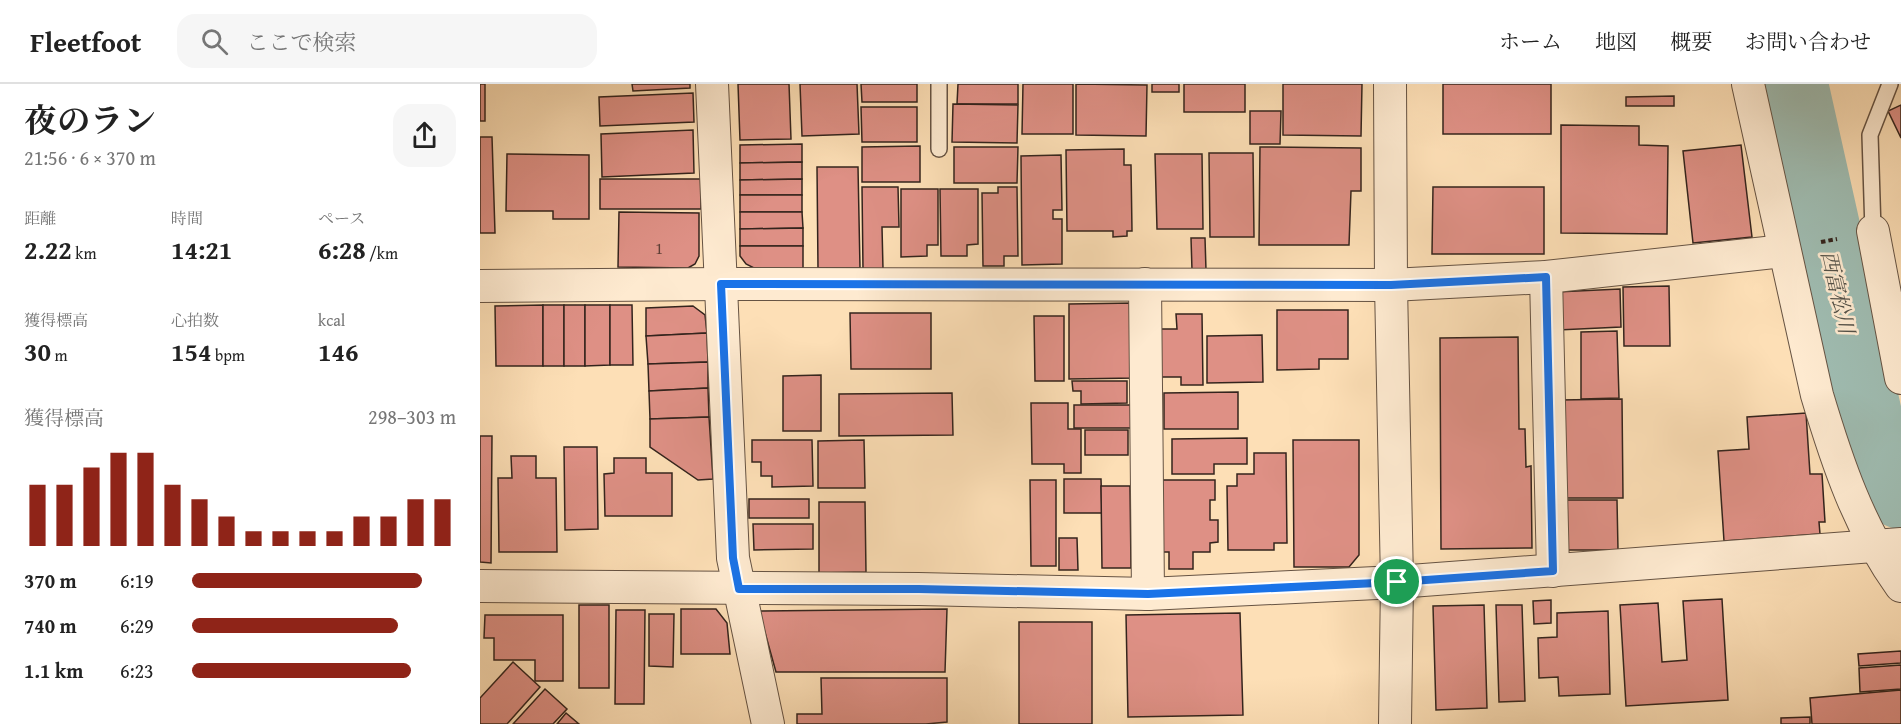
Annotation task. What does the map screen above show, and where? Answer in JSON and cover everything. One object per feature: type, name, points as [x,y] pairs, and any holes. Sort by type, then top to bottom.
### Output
[{"type":"street","points":[[712,84],[733,558],[768,724]]},
{"type":"street","points":[[1390,84],[1391,285],[1397,582],[1395,724]]},
{"type":"street","points":[[1748,84],[1817,395],[1849,491],[1888,545],[1901,586]]},
{"type":"street","points":[[1873,231],[1901,378]]},
{"type":"street","points":[[480,286],[1391,285],[1546,277],[1784,252]]},
{"type":"street","points":[[1546,277],[1553,571]]},
{"type":"street","points":[[1145,284],[1148,594]]},
{"type":"street","points":[[480,586],[919,589],[1148,594],[1397,582],[1888,545]]},
{"type":"lane","points":[[939,84],[939,149]]},
{"type":"lane","points":[[1873,231],[1870,135],[1890,84]]},
{"type":"building","points":[[480,84],[485,84],[485,121],[480,121]]},
{"type":"building","points":[[632,84],[690,84],[690,88],[633,91]]},
{"type":"building","points":[[738,84],[789,84],[791,139],[740,140]]},
{"type":"building","points":[[800,84],[857,84],[859,134],[802,136]]},
{"type":"building","points":[[861,84],[917,84],[917,102],[862,102]]},
{"type":"building","points":[[958,84],[1018,84],[1018,104],[957,104]]},
{"type":"building","points":[[1023,84],[1073,84],[1073,134],[1022,134]]},
{"type":"building","points":[[1076,84],[1147,85],[1146,136],[1076,135]]},
{"type":"building","points":[[1152,84],[1179,84],[1179,92],[1152,92]]},
{"type":"building","points":[[1184,84],[1245,84],[1245,112],[1184,112]]},
{"type":"building","points":[[1283,84],[1362,84],[1361,136],[1283,135]]},
{"type":"building","points":[[1443,84],[1551,84],[1551,134],[1443,134]]},
{"type":"building","points":[[693,93],[694,122],[600,126],[599,97]]},
{"type":"building","points":[[1674,96],[1674,106],[1626,106],[1626,97]]},
{"type":"building","points":[[953,104],[1018,105],[1017,143],[952,142]]},
{"type":"building","points":[[1901,105],[1901,138],[1888,111]]},
{"type":"building","points":[[861,107],[917,107],[917,142],[862,142]]},
{"type":"building","points":[[1250,111],[1281,111],[1280,144],[1250,144]]},
{"type":"building","points":[[1561,125],[1639,126],[1639,145],[1668,146],[1667,234],[1561,233]]},
{"type":"building","points":[[693,130],[694,173],[602,177],[601,134]]},
{"type":"building","points":[[480,137],[492,137],[495,233],[480,233]]},
{"type":"building","points":[[802,144],[802,162],[740,163],[740,145]]},
{"type":"building","points":[[1741,145],[1752,237],[1693,243],[1683,151]]},
{"type":"building","points":[[920,146],[920,182],[862,182],[862,147]]},
{"type":"building","points":[[954,147],[1018,147],[1017,183],[954,183]]},
{"type":"building","points":[[1260,147],[1361,148],[1361,191],[1351,191],[1349,245],[1259,245]]},
{"type":"building","points":[[1124,149],[1124,165],[1131,165],[1132,231],[1127,231],[1127,236],[1113,237],[1113,231],[1067,231],[1066,150]]},
{"type":"building","points":[[1209,153],[1253,153],[1254,237],[1210,237]]},
{"type":"building","points":[[507,154],[589,155],[589,219],[553,219],[553,211],[506,211]]},
{"type":"building","points":[[1155,154],[1202,154],[1203,229],[1157,229]]},
{"type":"building","points":[[1061,155],[1062,210],[1053,210],[1053,219],[1062,219],[1062,264],[1022,265],[1021,156]]},
{"type":"building","points":[[802,162],[802,179],[740,180],[740,163]]},
{"type":"building","points":[[817,167],[858,167],[860,268],[818,268]]},
{"type":"building","points":[[600,179],[701,179],[701,209],[600,209]]},
{"type":"building","points":[[802,179],[802,195],[740,195],[740,180]]},
{"type":"building","points":[[862,187],[898,187],[899,227],[882,227],[883,269],[863,269]]},
{"type":"building","points":[[998,187],[1017,187],[1018,256],[1004,256],[1004,266],[983,266],[982,193],[998,193]]},
{"type":"building","points":[[1433,187],[1544,187],[1544,254],[1432,254]]},
{"type":"building","points":[[901,189],[938,189],[938,245],[927,245],[927,256],[901,257]]},
{"type":"building","points":[[940,189],[978,189],[978,244],[967,245],[967,256],[941,256]]},
{"type":"building","points":[[740,195],[802,195],[802,212],[740,212]]},
{"type":"building","points":[[619,212],[699,213],[699,256],[695,264],[688,268],[618,267]]},
{"type":"building","points":[[740,212],[802,212],[803,228],[740,229]]},
{"type":"building","points":[[803,228],[803,246],[740,246],[740,229]]},
{"type":"building","points":[[1191,238],[1205,238],[1206,270],[1192,270]]},
{"type":"building","points":[[740,246],[803,246],[803,270],[758,270],[746,264],[740,256]]},
{"type":"building","points":[[1669,286],[1670,346],[1624,346],[1623,287]]},
{"type":"building","points":[[1620,289],[1621,327],[1558,330],[1556,292]]},
{"type":"building","points":[[1135,303],[1136,378],[1069,379],[1069,304]]},
{"type":"building","points":[[543,305],[543,366],[496,366],[495,306]]},
{"type":"building","points":[[543,305],[564,305],[564,366],[543,366]]},
{"type":"building","points":[[564,305],[585,305],[585,366],[564,366]]},
{"type":"building","points":[[585,305],[610,305],[610,365],[585,366]]},
{"type":"building","points":[[610,305],[632,305],[633,365],[610,365]]},
{"type":"building","points":[[693,306],[705,315],[707,333],[646,336],[646,308]]},
{"type":"building","points":[[1277,310],[1348,310],[1348,359],[1319,359],[1319,369],[1277,370]]},
{"type":"building","points":[[850,313],[931,313],[931,369],[851,369]]},
{"type":"building","points":[[1176,314],[1202,314],[1203,385],[1181,385],[1181,377],[1161,377],[1161,329],[1177,329]]},
{"type":"building","points":[[1034,316],[1064,316],[1064,381],[1035,381]]},
{"type":"building","points":[[1617,331],[1619,398],[1581,399],[1581,332]]},
{"type":"building","points":[[707,333],[708,362],[648,364],[646,336]]},
{"type":"building","points":[[1262,335],[1263,382],[1207,383],[1207,336]]},
{"type":"building","points":[[1518,337],[1519,429],[1525,429],[1526,467],[1531,466],[1532,548],[1441,549],[1440,338]]},
{"type":"building","points":[[708,362],[708,388],[649,391],[648,364]]},
{"type":"building","points":[[821,375],[821,431],[783,431],[783,376]]},
{"type":"building","points":[[1072,381],[1127,381],[1127,403],[1081,404],[1081,391],[1073,391]]},
{"type":"building","points":[[708,388],[709,417],[650,419],[649,391]]},
{"type":"building","points":[[1238,392],[1238,429],[1164,429],[1164,393]]},
{"type":"building","points":[[952,393],[953,435],[839,436],[839,394]]},
{"type":"building","points":[[1622,399],[1623,498],[1561,498],[1560,400]]},
{"type":"building","points":[[1031,403],[1068,403],[1068,429],[1081,429],[1081,473],[1064,473],[1064,464],[1032,464]]},
{"type":"building","points":[[1074,405],[1135,405],[1135,428],[1074,428]]},
{"type":"building","points":[[1806,413],[1810,474],[1822,474],[1825,522],[1819,522],[1820,534],[1724,541],[1718,451],[1749,449],[1747,417]]},
{"type":"building","points":[[709,417],[713,479],[698,480],[650,447],[650,419]]},
{"type":"building","points":[[1085,430],[1128,430],[1128,455],[1085,455]]},
{"type":"building","points":[[480,436],[492,436],[491,563],[480,562]]},
{"type":"building","points":[[1247,438],[1247,464],[1214,464],[1214,474],[1172,474],[1172,439]]},
{"type":"building","points":[[752,440],[812,440],[813,486],[772,487],[772,476],[761,476],[761,462],[752,462]]},
{"type":"building","points":[[864,440],[865,488],[818,488],[818,441]]},
{"type":"building","points":[[1293,440],[1359,440],[1359,555],[1349,567],[1294,567]]},
{"type":"building","points":[[564,447],[597,447],[598,529],[565,530]]},
{"type":"building","points":[[1254,453],[1286,453],[1287,543],[1274,543],[1274,550],[1228,550],[1227,486],[1237,486],[1237,474],[1254,474]]},
{"type":"building","points":[[511,456],[536,456],[536,478],[556,478],[557,552],[499,552],[498,478],[512,478]]},
{"type":"building","points":[[614,458],[646,458],[646,473],[672,473],[672,516],[605,516],[604,474],[614,473]]},
{"type":"building","points":[[1064,479],[1101,479],[1102,513],[1064,513]]},
{"type":"building","points":[[1030,480],[1056,480],[1056,566],[1031,566]]},
{"type":"building","points":[[1161,480],[1215,480],[1215,500],[1210,500],[1210,520],[1218,520],[1218,542],[1210,543],[1210,552],[1193,552],[1193,569],[1169,569],[1169,552],[1162,552]]},
{"type":"building","points":[[1101,486],[1130,486],[1131,568],[1102,568]]},
{"type":"building","points":[[749,499],[809,499],[809,518],[749,518]]},
{"type":"building","points":[[1562,500],[1617,500],[1618,550],[1563,550]]},
{"type":"building","points":[[819,502],[865,502],[866,572],[819,573]]},
{"type":"building","points":[[753,524],[813,524],[813,549],[754,550]]},
{"type":"building","points":[[1059,538],[1077,538],[1078,570],[1059,570]]},
{"type":"building","points":[[1722,599],[1728,700],[1626,706],[1620,605],[1658,603],[1662,662],[1687,660],[1683,601]]},
{"type":"building","points":[[1551,600],[1551,623],[1534,624],[1533,601]]},
{"type":"building","points":[[579,605],[609,605],[609,688],[579,688]]},
{"type":"building","points":[[1484,605],[1487,708],[1436,710],[1433,606]]},
{"type":"building","points":[[1496,605],[1522,605],[1525,701],[1499,702]]},
{"type":"building","points":[[681,609],[716,609],[727,623],[730,654],[681,654]]},
{"type":"building","points":[[947,609],[945,672],[776,672],[759,611]]},
{"type":"building","points":[[616,610],[645,610],[644,704],[615,704]]},
{"type":"building","points":[[1608,611],[1610,694],[1559,696],[1558,677],[1539,678],[1538,638],[1557,637],[1557,613]]},
{"type":"building","points":[[1240,613],[1243,715],[1128,717],[1126,615]]},
{"type":"building","points":[[649,614],[674,614],[673,667],[649,666]]},
{"type":"building","points":[[485,615],[563,615],[563,681],[535,681],[535,660],[494,660],[494,638],[484,638]]},
{"type":"building","points":[[1019,622],[1092,622],[1092,724],[1019,724]]},
{"type":"building","points":[[1901,651],[1901,663],[1859,666],[1858,654]]},
{"type":"building","points":[[513,662],[540,687],[507,724],[480,724],[480,698]]},
{"type":"building","points":[[1901,665],[1901,689],[1860,692],[1859,668]]},
{"type":"building","points":[[821,678],[947,678],[947,722],[797,724],[797,714],[822,714]]},
{"type":"building","points":[[545,689],[567,709],[553,724],[513,724]]},
{"type":"building","points":[[1901,690],[1901,724],[1812,724],[1810,698]]},
{"type":"building","points":[[566,713],[579,724],[557,724]]},
{"type":"building","points":[[1810,717],[1810,724],[1781,724],[1781,718]]},
{"type":"waterway","name":"西富松川","points":[[1792,84],[1871,437],[1901,493]]},
{"type":"route","points":[[1546,277],[1553,571],[1397,582],[1148,594],[919,589],[739,589],[733,558],[721,284],[1391,285],[1546,277]]}]
